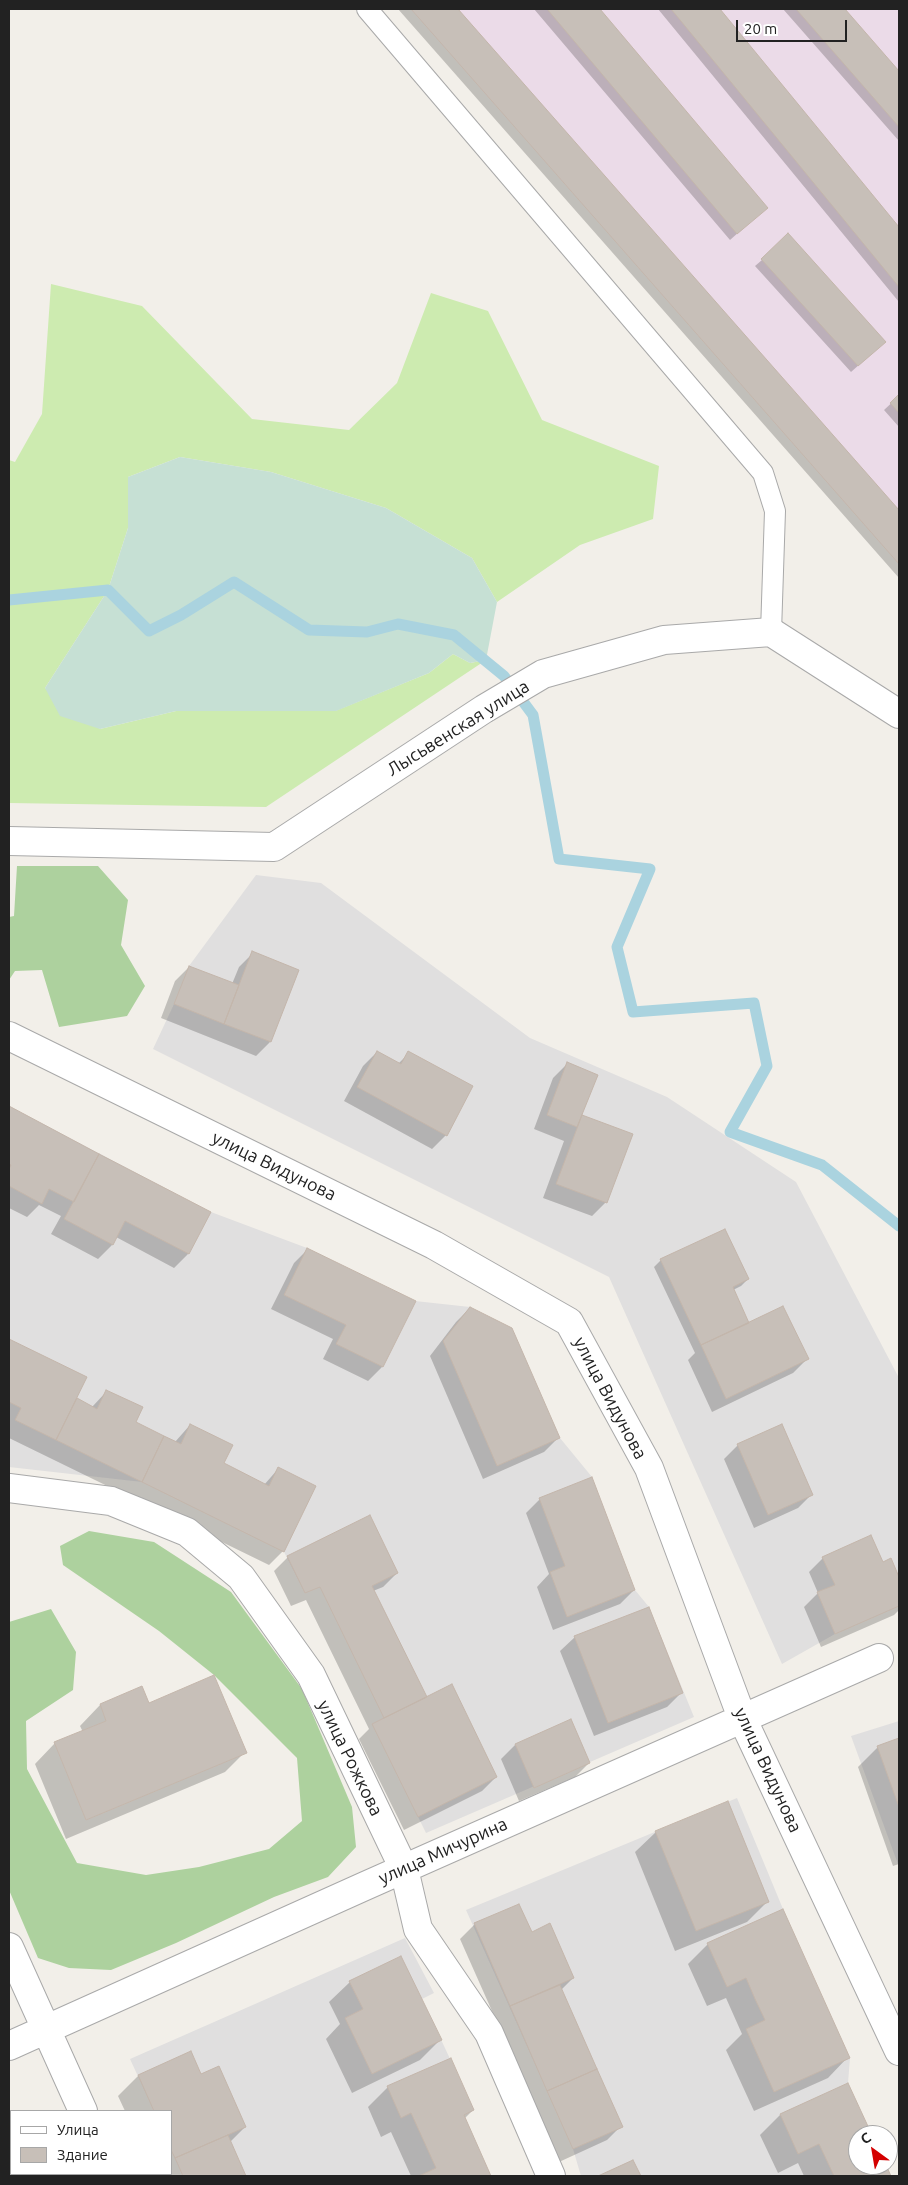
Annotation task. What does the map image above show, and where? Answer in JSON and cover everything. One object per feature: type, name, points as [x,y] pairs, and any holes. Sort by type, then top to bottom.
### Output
[{"type":"street","name":"Лысьвенская улица","points":[[9,841],[274,847],[484,709],[543,674],[664,640],[771,632]]},
{"type":"street","points":[[771,632],[899,714]]},
{"type":"street","name":"улица Видунова","points":[[9,1036],[434,1245],[569,1322],[648,1468],[742,1718],[899,2051]]},
{"type":"street","name":"улица Рожкова","points":[[9,1488],[111,1501],[187,1532],[241,1577],[311,1675],[404,1869],[418,1929],[489,2033],[551,2176]]},
{"type":"street","name":"улица Мичурина","points":[[9,2046],[879,1658]]},
{"type":"street","points":[[9,1947],[82,2110]]},
{"type":"lane","points":[[367,9],[763,473],[775,511],[771,632]]},
{"type":"shaded area","points":[[411,9],[899,9],[899,564]]},
{"type":"shaded area","points":[[256,875],[321,883],[530,1038],[667,1097],[796,1182],[899,1378],[899,1606],[835,1634],[782,1664],[609,1277],[153,1049],[189,966]]},
{"type":"shaded area","points":[[9,1106],[211,1212],[307,1248],[415,1301],[470,1307],[512,1328],[560,1438],[592,1477],[635,1590],[649,1607],[694,1717],[426,1833],[372,1724],[384,1718],[320,1587],[305,1593],[284,1552],[142,1482],[9,1467]]},
{"type":"shaded area","points":[[899,1721],[899,1867],[851,1736]]},
{"type":"shaded area","points":[[737,1798],[783,1909],[850,2058],[848,2083],[867,2125],[848,2125],[848,2175],[891,2176],[581,2176],[573,2149],[466,1910]]},
{"type":"shaded area","points":[[405,1938],[434,1993],[422,1999],[474,2110],[464,2115],[491,2176],[183,2176],[172,2152],[172,2110],[154,2110],[130,2059]]},
{"type":"green space","points":[[51,284],[142,306],[252,419],[349,430],[397,383],[431,293],[488,311],[542,420],[659,466],[653,519],[580,545],[497,602],[472,558],[386,508],[271,472],[180,457],[128,477],[128,528],[108,590],[45,688],[100,729],[176,711],[335,711],[429,673],[453,654],[470,663],[486,660],[266,807],[9,803],[9,460],[15,462],[42,414]]},
{"type":"green space","points":[[180,457],[271,472],[386,508],[472,558],[497,602],[486,660],[470,663],[453,654],[429,673],[336,711],[176,711],[100,729],[60,716],[45,688],[108,590],[128,528],[128,477]]},
{"type":"green space","points":[[17,866],[98,866],[128,900],[121,945],[145,986],[127,1016],[59,1027],[42,970],[15,971],[9,980],[9,917],[14,916]]},
{"type":"green space","points":[[89,1531],[154,1542],[231,1592],[302,1689],[352,1807],[356,1847],[328,1877],[274,1897],[176,1943],[111,1970],[69,1968],[38,1958],[9,1890],[9,1622],[51,1609],[76,1652],[73,1690],[26,1721],[27,1769],[77,1863],[146,1875],[199,1867],[269,1849],[302,1821],[297,1758],[214,1675],[159,1631],[63,1565],[60,1546]]},
{"type":"building","points":[[411,9],[458,9],[899,510],[899,564]]},
{"type":"building","points":[[547,9],[600,9],[768,208],[737,234]]},
{"type":"building","points":[[671,9],[720,9],[899,227],[899,287]]},
{"type":"building","points":[[796,9],[845,9],[899,71],[899,127]]},
{"type":"building","points":[[788,233],[886,342],[858,366],[761,259]]},
{"type":"building","points":[[899,394],[899,413],[890,403]]},
{"type":"building","points":[[252,951],[299,970],[271,1042],[224,1024]]},
{"type":"building","points":[[189,966],[239,985],[224,1024],[174,1004]]},
{"type":"building","points":[[377,1051],[401,1064],[408,1051],[473,1086],[447,1136],[357,1087]]},
{"type":"building","points":[[567,1062],[598,1075],[577,1127],[547,1115]]},
{"type":"building","points":[[9,1106],[99,1154],[74,1202],[49,1189],[42,1204],[9,1186],[9,1169],[11,1165],[9,1164]]},
{"type":"building","points":[[582,1115],[633,1134],[607,1203],[556,1184]]},
{"type":"building","points":[[99,1154],[211,1212],[189,1254],[125,1221],[113,1245],[64,1219]]},
{"type":"building","points":[[725,1229],[749,1279],[733,1287],[749,1323],[701,1345],[660,1259]]},
{"type":"building","points":[[307,1248],[416,1301],[383,1367],[336,1344],[346,1325],[284,1295]]},
{"type":"building","points":[[783,1306],[809,1359],[726,1399],[701,1345]]},
{"type":"building","points":[[470,1307],[512,1328],[560,1438],[497,1466],[443,1341]]},
{"type":"building","points":[[9,1339],[87,1377],[56,1440],[15,1420],[21,1408],[9,1402]]},
{"type":"building","points":[[106,1390],[143,1407],[136,1422],[164,1436],[142,1482],[56,1440],[77,1398],[97,1409]]},
{"type":"building","points":[[190,1424],[233,1445],[224,1463],[269,1486],[278,1467],[316,1486],[284,1552],[142,1482],[164,1436],[181,1444]]},
{"type":"building","points":[[782,1424],[813,1495],[768,1515],[737,1444]]},
{"type":"building","points":[[592,1477],[635,1590],[567,1617],[550,1572],[565,1566],[539,1498]]},
{"type":"building","points":[[370,1515],[398,1573],[372,1586],[427,1697],[384,1718],[320,1587],[305,1593],[287,1556]]},
{"type":"building","points":[[871,1535],[883,1562],[891,1558],[899,1577],[899,1606],[835,1634],[817,1592],[835,1585],[822,1557]]},
{"type":"building","points":[[649,1607],[683,1693],[608,1723],[574,1636]]},
{"type":"building","points":[[214,1675],[247,1753],[86,1820],[54,1742],[106,1721],[100,1704],[142,1686],[149,1703]]},
{"type":"building","points":[[452,1684],[497,1777],[418,1817],[372,1724]]},
{"type":"building","points":[[571,1719],[590,1763],[534,1788],[515,1744]]},
{"type":"building","points":[[899,1738],[899,1807],[877,1746]]},
{"type":"building","points":[[728,1801],[769,1902],[696,1931],[655,1831]]},
{"type":"building","points":[[519,1904],[532,1932],[550,1923],[574,1978],[510,2006],[474,1923]]},
{"type":"building","points":[[783,1909],[850,2058],[774,2092],[746,2029],[765,2020],[746,1978],[727,1987],[707,1943]]},
{"type":"building","points":[[401,1956],[442,2040],[372,2074],[345,2018],[363,2009],[349,1981]]},
{"type":"building","points":[[560,1985],[597,2069],[547,2091],[510,2006]]},
{"type":"building","points":[[191,2051],[201,2074],[219,2066],[246,2127],[175,2158],[172,2152],[172,2110],[154,2110],[138,2075]]},
{"type":"building","points":[[451,2058],[474,2110],[464,2115],[491,2176],[419,2176],[436,2168],[411,2113],[401,2118],[387,2086]]},
{"type":"building","points":[[597,2069],[623,2127],[573,2149],[547,2091]]},
{"type":"building","points":[[848,2083],[867,2125],[848,2125],[848,2175],[891,2176],[834,2176],[819,2144],[798,2154],[780,2114]]},
{"type":"building","points":[[9,2119],[10,2175],[58,2176],[9,2176]]},
{"type":"building","points":[[228,2135],[246,2176],[183,2176],[175,2158]]},
{"type":"building","points":[[633,2160],[641,2176],[598,2176]]},
{"type":"waterway","points":[[9,600],[108,590],[149,631],[181,615],[234,582],[309,630],[367,632],[398,624],[454,635],[504,676],[533,715],[559,859],[650,869],[617,947],[633,1012],[754,1003],[767,1066],[730,1132],[822,1165],[899,1226]]}]
